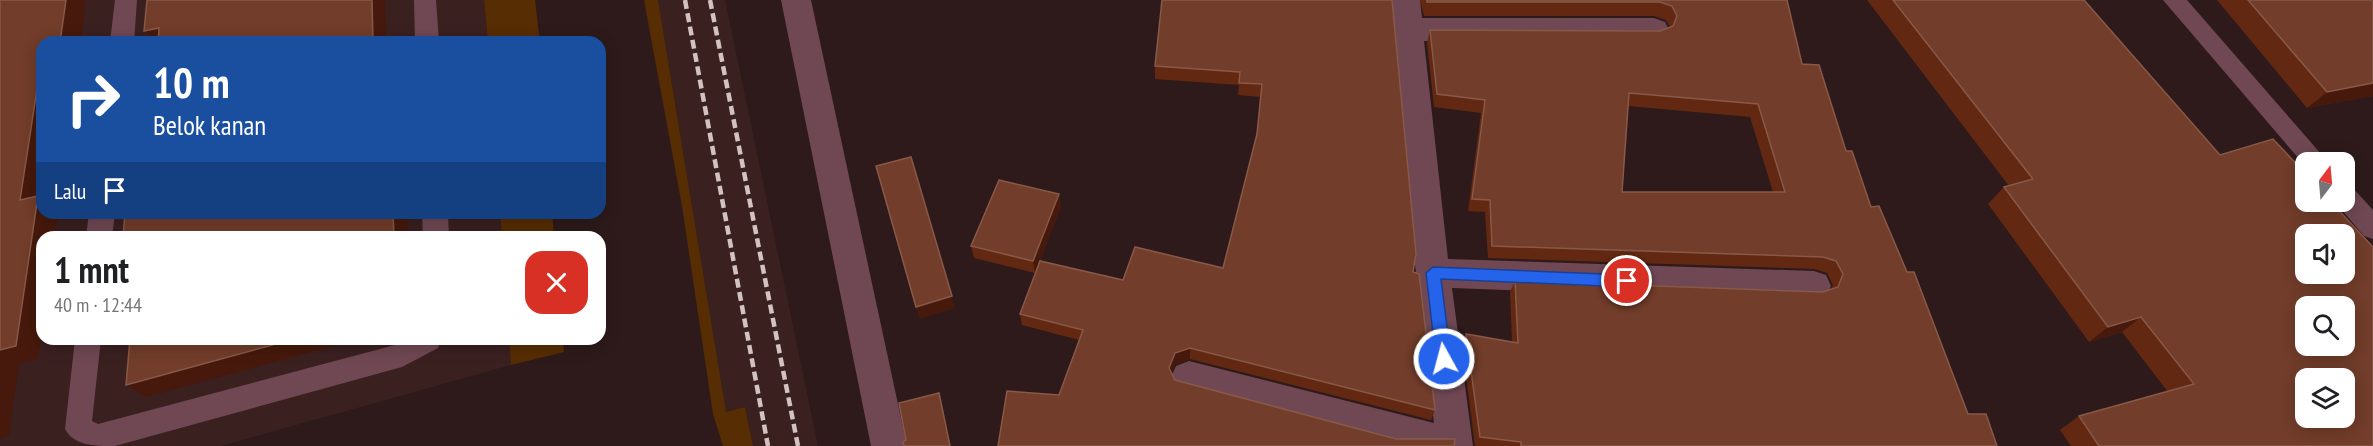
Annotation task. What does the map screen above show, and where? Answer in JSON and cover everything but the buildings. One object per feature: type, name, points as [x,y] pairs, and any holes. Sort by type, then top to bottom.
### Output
[{"type":"street","points":[[796,0],[889,446]]},
{"type":"street","points":[[1189,377],[1455,446],[1433,273],[1407,14],[1654,30]]},
{"type":"street","points":[[1433,273],[1814,286]]},
{"type":"lane","points":[[123,36],[126,0]]},
{"type":"lane","points":[[425,0],[427,36]]},
{"type":"lane","points":[[2174,0],[2307,152]]},
{"type":"lane","points":[[2355,208],[2373,228]]},
{"type":"lane","points":[[87,345],[78,421],[79,429],[96,438],[402,355],[421,345]]},
{"type":"shaded area","points":[[0,0],[484,0],[487,36],[36,36],[36,219],[500,219],[502,231],[36,231],[36,345],[509,345],[511,365],[221,446],[0,446]]},
{"type":"shaded area","points":[[484,0],[535,0],[539,36],[487,36]]},
{"type":"shaded area","points":[[644,0],[658,0],[726,412],[745,407],[753,446],[723,446],[713,414],[682,206]]},
{"type":"shaded area","points":[[658,0],[725,0],[818,446],[753,446],[745,407],[726,413]]},
{"type":"shaded area","points":[[500,219],[552,219],[554,231],[502,231]]},
{"type":"shaded area","points":[[509,345],[563,345],[564,352],[511,365]]},
{"type":"railway","points":[[685,0],[768,446]]},
{"type":"railway","points":[[710,0],[798,446]]},
{"type":"route","points":[[1444,359],[1433,273],[1494,273],[1627,281]]}]
